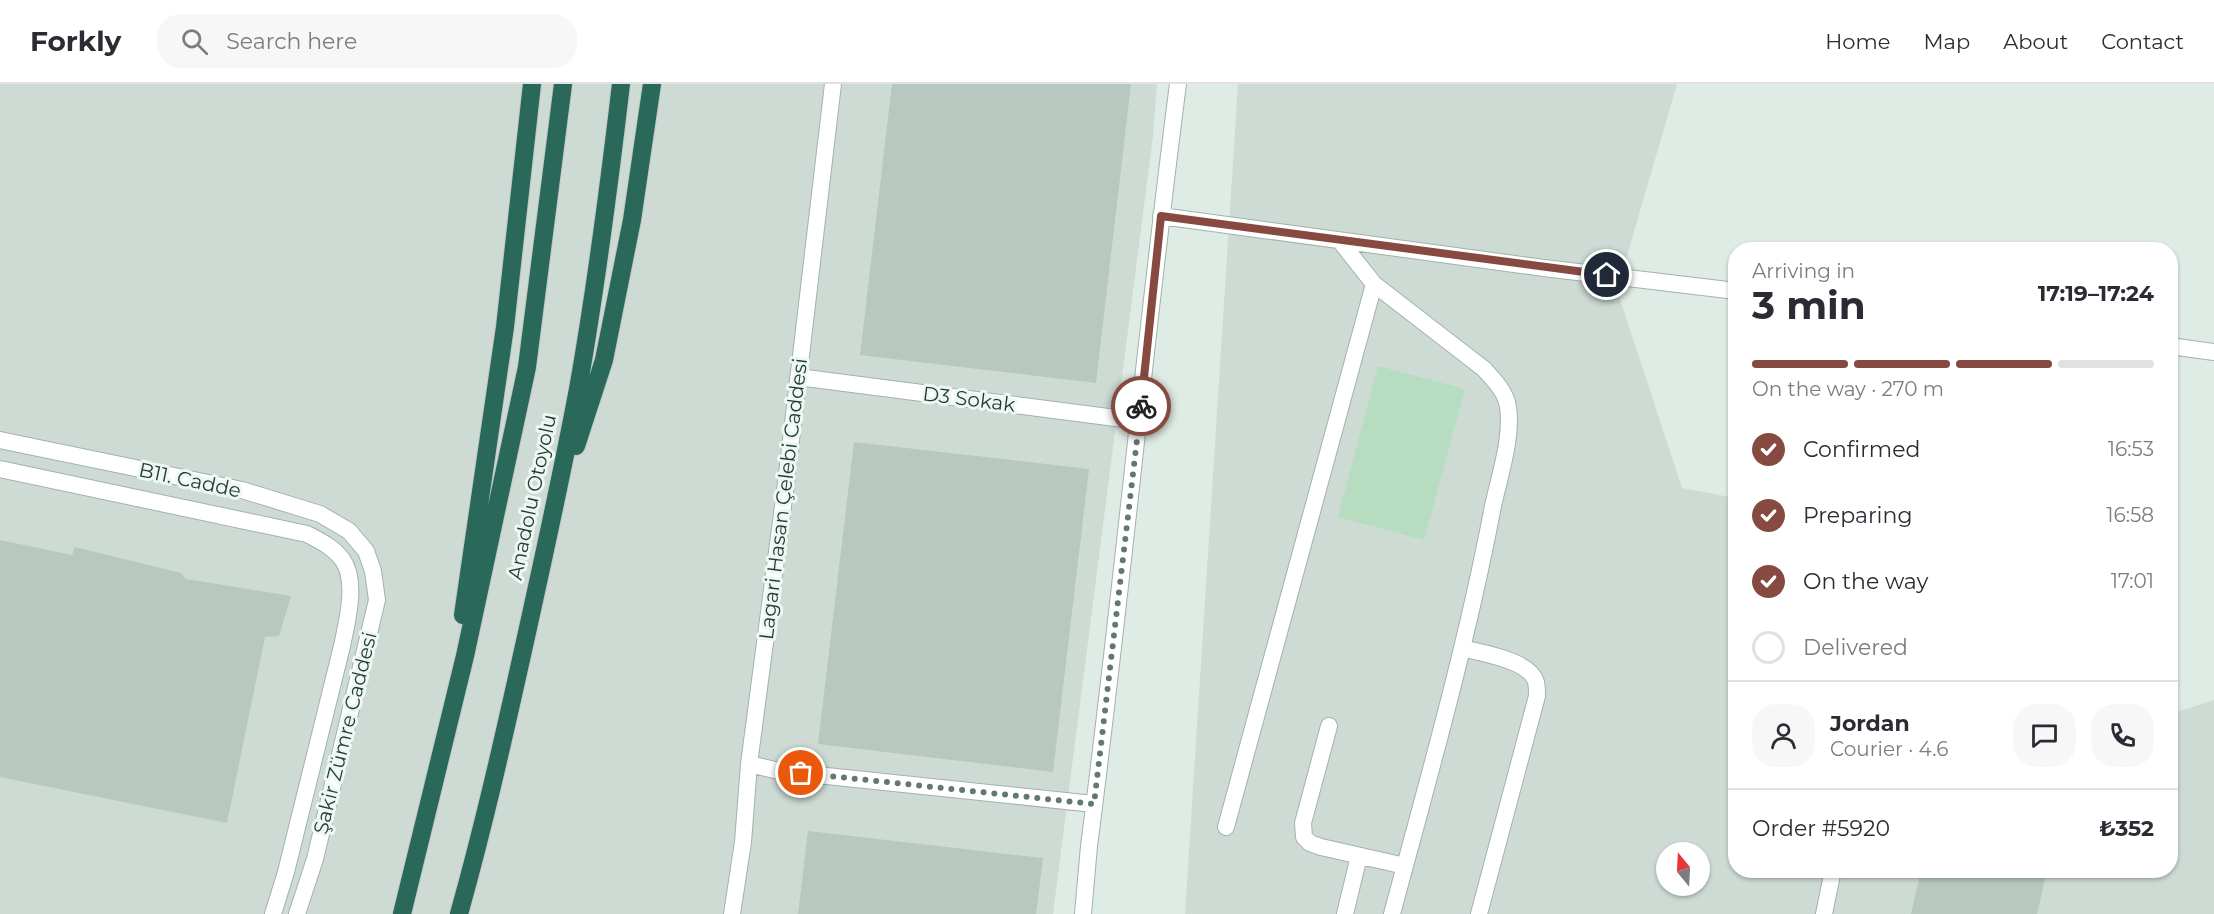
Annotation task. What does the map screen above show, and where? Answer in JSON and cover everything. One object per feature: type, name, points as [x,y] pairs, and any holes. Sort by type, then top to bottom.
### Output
[{"type":"highway","points":[[444,746],[505,327],[532,84]]},
{"type":"highway","name":"Anadolu Otoyolu","points":[[402,914],[468,644],[527,367],[563,84]]},
{"type":"highway","name":"Anadolu Otoyolu","points":[[459,914],[498,762],[551,525],[578,388],[606,209],[621,84]]},
{"type":"highway","points":[[551,525],[604,360],[632,220],[652,84]]},
{"type":"street","name":"Lagari Hasan Çelebi Caddesi","points":[[732,914],[743,842],[749,764],[833,84]]},
{"type":"street","points":[[1083,914],[1140,421],[1161,216],[1178,84]]},
{"type":"street","points":[[1161,216],[1728,290]]},
{"type":"street","points":[[1340,241],[1374,284],[1484,369],[1505,396],[1508,407],[1508,430],[1481,570],[1392,914]]},
{"type":"street","points":[[1226,827],[1374,284]]},
{"type":"street","points":[[2178,347],[2214,352]]},
{"type":"street","name":"D3 Sokak","points":[[798,377],[1140,421]]},
{"type":"street","name":"B11. Cadde","points":[[0,440],[242,490],[320,514],[349,531],[366,551]]},
{"type":"street","name":"B11. Cadde","points":[[0,469],[308,534],[324,543],[344,560]]},
{"type":"street","name":"Şakir Zümre Caddesi","points":[[297,914],[315,859],[377,600],[373,571],[366,551]]},
{"type":"street","name":"Şakir Zümre Caddesi","points":[[273,914],[286,872],[342,646],[349,611],[350,589],[344,560]]},
{"type":"street","points":[[1462,648],[1508,660],[1526,668],[1536,680],[1537,696],[1479,914]]},
{"type":"street","points":[[1329,726],[1303,823],[1304,837],[1310,843],[1321,847],[1405,867]]},
{"type":"street","points":[[749,764],[779,771],[1094,804]]},
{"type":"street","points":[[1345,914],[1359,856]]},
{"type":"street","points":[[1824,914],[1831,878]]},
{"type":"shaded area","points":[[0,84],[1157,84],[1153,136],[1053,914],[0,914]]},
{"type":"shaded area","points":[[1238,84],[1677,84],[1617,290],[1682,488],[1728,497],[1728,878],[2178,878],[2178,712],[2214,700],[2214,914],[1185,914]]},
{"type":"green space","points":[[1378,366],[1465,389],[1424,540],[1338,517]]},
{"type":"building","points":[[892,84],[1131,84],[1096,383],[860,355]]},
{"type":"building","points":[[854,442],[1089,469],[1053,772],[818,744]]},
{"type":"building","points":[[0,540],[72,555],[75,547],[181,573],[186,579],[291,596],[279,636],[265,637],[227,823],[0,777]]},
{"type":"building","points":[[808,831],[1043,858],[1036,914],[798,914]]},
{"type":"building","points":[[1919,878],[2045,878],[2037,914],[1911,914]]},
{"type":"way so far","points":[[801,773],[1094,804],[1141,406]]},
{"type":"route","points":[[1141,406],[1161,216],[1607,275]]}]
